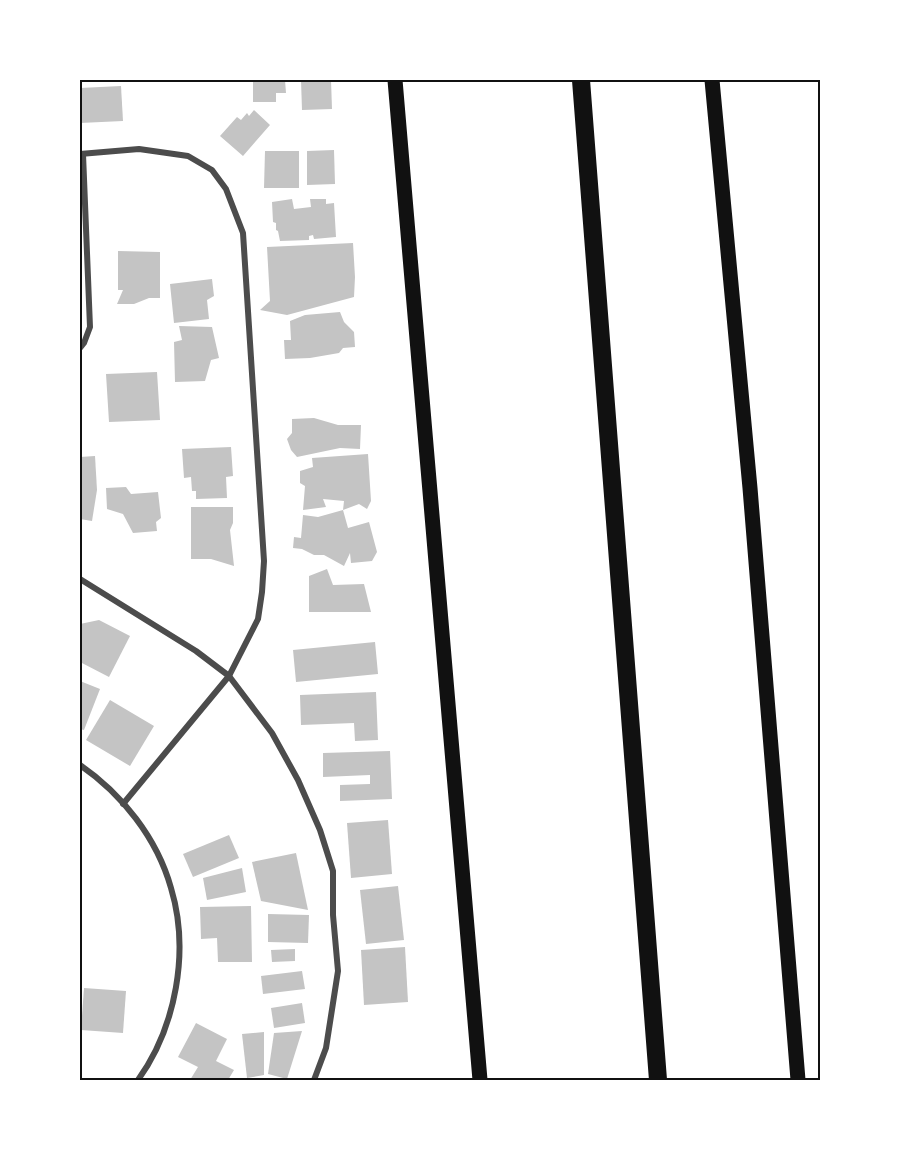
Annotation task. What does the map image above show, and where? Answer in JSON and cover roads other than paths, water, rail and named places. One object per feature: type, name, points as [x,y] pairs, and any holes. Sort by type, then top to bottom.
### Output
[{"type":"highway","points":[[581,80],[658,1080]]},
{"type":"main road","points":[[395,80],[480,1080]]},
{"type":"main road","points":[[712,80],[751,500],[798,1080]]},
{"type":"street","points":[[80,348],[90,327],[81,154],[139,149],[188,156],[212,170],[226,189],[243,232],[264,561],[262,592],[258,619],[229,676],[123,804]]},
{"type":"street","points":[[80,579],[196,651],[229,676],[272,733],[298,780],[320,830],[333,871],[333,915],[338,971],[326,1048],[314,1080]]},
{"type":"street","points":[[80,765],[97,777],[144,830],[160,859],[171,888],[178,921],[179,964],[173,1002],[161,1038],[138,1080]]}]
